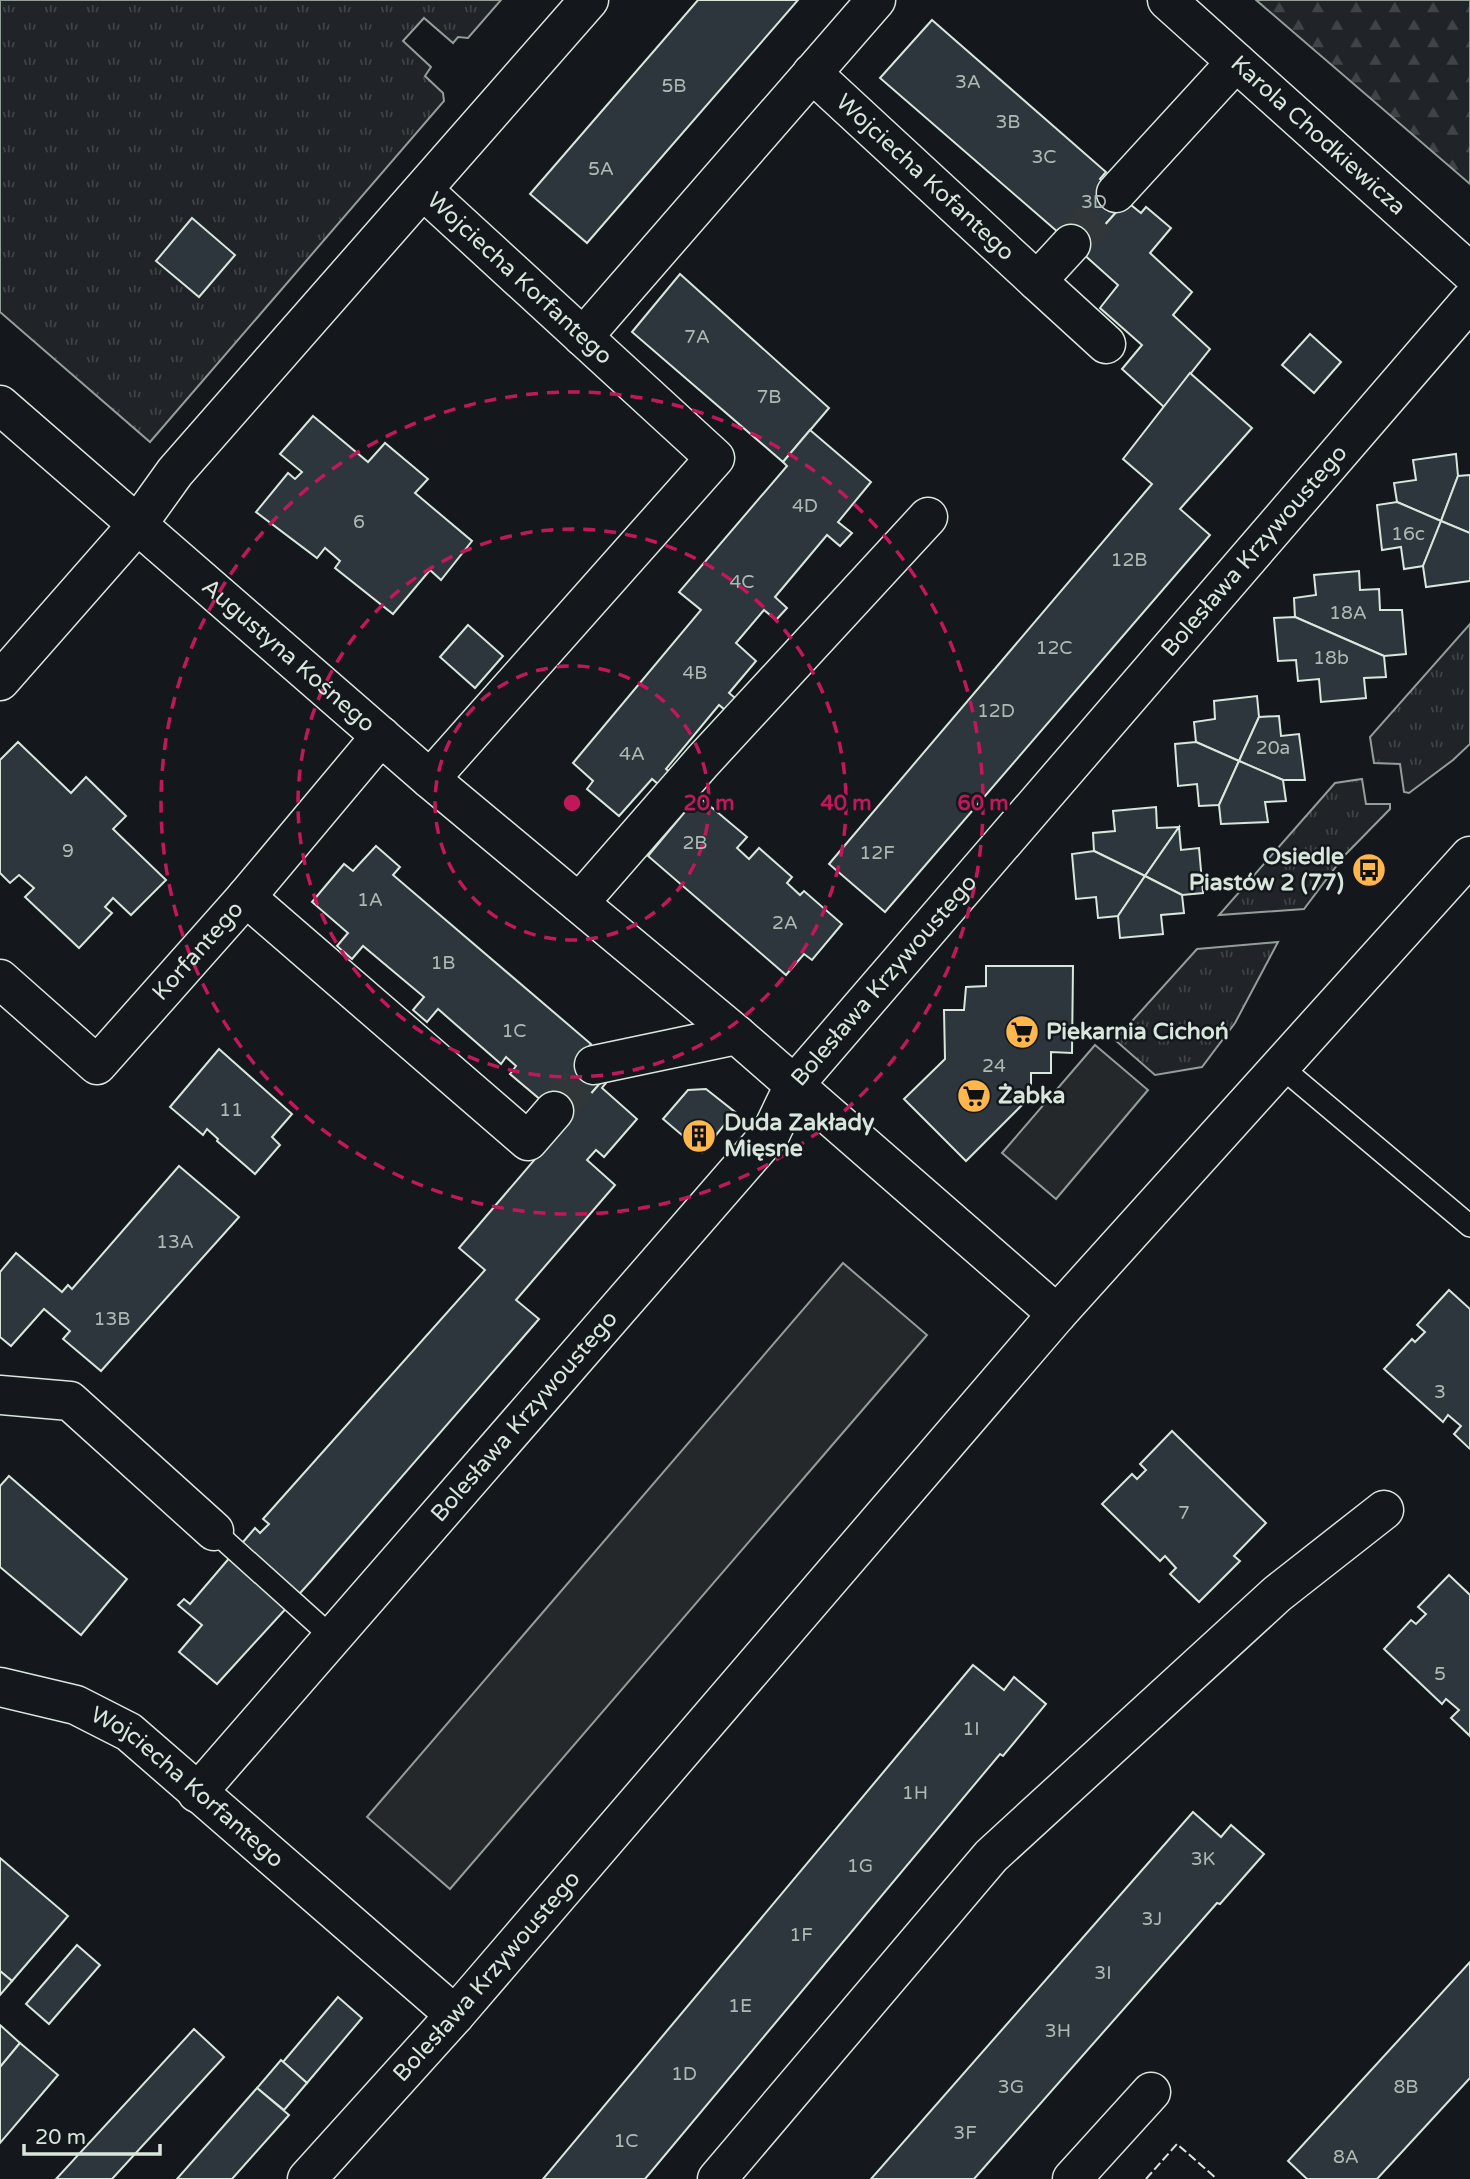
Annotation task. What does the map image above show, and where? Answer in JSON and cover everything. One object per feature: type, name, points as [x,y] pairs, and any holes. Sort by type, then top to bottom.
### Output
[{"type":"street","points":[[423,190],[589,0]]},
{"type":"street","points":[[583,337],[876,0]]},
{"type":"street","name":"Karola Chodkiewicza","points":[[1167,0],[1470,272]]},
{"type":"street","points":[[1116,193],[1236,62]]},
{"type":"street","name":"Wojciecha Kofantego","points":[[812,73],[1105,344]]},
{"type":"street","name":"Wojciecha Korfantego","points":[[0,681],[137,525],[175,472],[423,190],[715,458],[430,779]]},
{"type":"street","points":[[1037,281],[1071,244]]},
{"type":"street","name":"Bolesława Krzywoustego","points":[[197,1793],[771,1133],[794,1085],[1470,301]]},
{"type":"street","name":"Augustyna Kośnego","points":[[0,405],[430,779],[737,1035],[1057,1314]]},
{"type":"street","points":[[579,903],[702,762],[928,517]]},
{"type":"street","name":"Korfantego","points":[[0,979],[97,1065],[246,897],[382,736]]},
{"type":"street","name":"Bolesława Krzywoustego","points":[[307,2179],[455,2015],[1057,1314],[1470,856]]},
{"type":"street","points":[[246,897],[528,1141],[554,1111]]},
{"type":"street","points":[[594,1065],[737,1035]]},
{"type":"street","points":[[0,1395],[70,1401],[214,1531]]},
{"type":"street","points":[[717,2179],[991,1856],[1267,1603],[1384,1510]]},
{"type":"street","name":"Wojciecha Korfantego","points":[[0,1687],[76,1705],[129,1732],[455,2015]]},
{"type":"street","points":[[1072,2179],[1151,2092]]},
{"type":"lane","points":[[1280,1066],[1470,1226]]},
{"type":"lane","points":[[214,1531],[333,1638]]},
{"type":"green space","points":[[0,0],[501,0],[468,38],[458,37],[453,43],[424,18],[403,41],[431,67],[425,76],[443,93],[444,101],[150,442],[0,312]]},
{"type":"green space","points":[[1256,0],[1470,0],[1470,184]]},
{"type":"green space","points":[[1470,624],[1470,744],[1409,793],[1404,792],[1400,764],[1374,763],[1370,737]]},
{"type":"green space","points":[[1362,779],[1366,804],[1390,804],[1390,809],[1344,856],[1304,909],[1219,915],[1335,783]]},
{"type":"green space","points":[[1278,942],[1235,1023],[1202,1067],[1155,1075],[1115,1040],[1197,949]]},
{"type":"shaded area","points":[[1095,1045],[1148,1090],[1056,1199],[1002,1153]]},
{"type":"shaded area","points":[[843,1263],[927,1335],[450,1889],[367,1817]]},
{"type":"building","points":[[698,0],[798,0],[587,243],[530,194]]},
{"type":"building","points":[[932,20],[1106,172],[1100,179],[1126,201],[1081,252],[880,78]]},
{"type":"building","points":[[1126,201],[1141,213],[1146,207],[1171,228],[1150,253],[1192,292],[1173,315],[1210,349],[1164,407],[1122,369],[1142,345],[1100,308],[1118,285],[1081,252]]},
{"type":"building","points":[[192,218],[235,255],[199,297],[156,261]]},
{"type":"building","points":[[680,274],[829,408],[783,462],[632,332]]},
{"type":"building","points":[[1310,334],[1341,362],[1314,393],[1282,365]]},
{"type":"building","points":[[1190,373],[1252,428],[1180,509],[1210,535],[885,912],[829,864],[1152,484],[1123,459]]},
{"type":"building","points":[[313,416],[368,462],[385,443],[428,479],[415,493],[472,541],[441,580],[430,570],[393,614],[335,568],[340,561],[325,548],[317,558],[256,512],[288,473],[295,479],[302,472],[280,454]]},
{"type":"building","points":[[810,430],[871,482],[838,522],[852,533],[840,546],[827,535],[775,597],[787,608],[776,620],[764,610],[736,643],[756,661],[729,693],[741,703],[731,715],[719,705],[666,769],[675,777],[665,790],[652,779],[619,816],[587,789],[593,781],[573,763],[701,610],[679,592],[787,466],[783,462]]},
{"type":"building","points":[[1456,454],[1458,476],[1441,521],[1397,502],[1394,483],[1416,480],[1413,460]]},
{"type":"building","points":[[1470,475],[1470,533],[1441,521],[1458,476]]},
{"type":"building","points":[[1397,502],[1441,521],[1423,566],[1404,569],[1401,547],[1382,550],[1377,505]]},
{"type":"building","points":[[1441,521],[1470,533],[1470,581],[1426,587],[1423,566]]},
{"type":"building","points":[[1359,571],[1360,590],[1379,589],[1380,610],[1402,610],[1406,654],[1384,656],[1295,617],[1294,598],[1316,595],[1314,575]]},
{"type":"building","points":[[1295,617],[1384,656],[1386,677],[1364,678],[1366,698],[1321,702],[1319,679],[1298,681],[1296,660],[1278,661],[1274,618]]},
{"type":"building","points":[[468,625],[503,656],[475,688],[440,657]]},
{"type":"building","points":[[1257,696],[1259,717],[1239,761],[1196,742],[1194,722],[1215,719],[1214,701]]},
{"type":"building","points":[[1279,716],[1281,736],[1299,734],[1305,780],[1283,780],[1239,761],[1259,717]]},
{"type":"building","points":[[18,742],[71,793],[86,777],[126,816],[113,829],[166,880],[131,915],[113,898],[105,907],[112,913],[79,948],[25,897],[34,888],[19,875],[10,883],[0,873],[0,760]]},
{"type":"building","points":[[1196,742],[1239,761],[1219,805],[1199,806],[1197,784],[1178,786],[1175,744]]},
{"type":"building","points":[[1239,761],[1283,780],[1286,801],[1265,802],[1268,822],[1221,824],[1219,805]]},
{"type":"building","points":[[698,796],[747,837],[737,848],[749,859],[759,848],[792,877],[787,883],[800,895],[804,891],[842,924],[812,960],[804,954],[786,975],[648,856]]},
{"type":"building","points":[[1156,807],[1157,828],[1179,827],[1145,876],[1094,851],[1093,833],[1115,831],[1113,811]]},
{"type":"building","points":[[1179,827],[1181,850],[1199,848],[1203,893],[1182,895],[1145,876]]},
{"type":"building","points":[[376,846],[400,867],[393,875],[591,1044],[582,1055],[607,1075],[567,1122],[510,1074],[516,1066],[506,1057],[501,1064],[438,1009],[427,1022],[413,1010],[424,997],[363,946],[352,959],[337,946],[348,933],[312,902],[344,864],[353,871]]},
{"type":"building","points":[[1094,851],[1145,876],[1118,916],[1098,918],[1096,897],[1076,899],[1072,854]]},
{"type":"building","points":[[1145,876],[1182,895],[1184,913],[1161,915],[1163,934],[1120,938],[1118,916]]},
{"type":"building","points":[[986,966],[1073,966],[1072,1053],[1051,1052],[1051,1073],[1031,1073],[1031,1096],[966,1161],[904,1099],[945,1059],[944,1010],[964,1010],[966,987],[986,986]]},
{"type":"building","points":[[219,1049],[292,1114],[272,1137],[280,1145],[255,1174],[207,1129],[203,1135],[170,1107]]},
{"type":"building","points":[[607,1075],[610,1078],[602,1088],[637,1119],[604,1157],[596,1150],[587,1160],[615,1185],[516,1300],[539,1319],[312,1580],[217,1684],[179,1652],[202,1625],[178,1605],[184,1599],[190,1604],[255,1528],[260,1533],[269,1524],[263,1519],[485,1270],[459,1248]]},
{"type":"building","name":"Duda Zakłady Mięsne","points":[[706,1089],[735,1112],[702,1152],[663,1119],[688,1090]]},
{"type":"building","points":[[179,1166],[239,1217],[101,1371],[63,1339],[70,1331],[44,1309],[11,1346],[0,1337],[0,1272],[16,1253],[62,1292],[68,1285],[72,1289]]},
{"type":"building","points":[[1449,1290],[1470,1309],[1470,1449],[1454,1434],[1461,1426],[1448,1415],[1443,1422],[1384,1369],[1412,1339],[1415,1342],[1425,1332],[1417,1325]]},
{"type":"building","points":[[1172,1431],[1266,1523],[1234,1556],[1240,1561],[1199,1602],[1170,1574],[1176,1568],[1165,1556],[1160,1561],[1102,1504],[1132,1474],[1137,1479],[1146,1470],[1140,1464]]},
{"type":"building","points":[[9,1476],[127,1579],[81,1635],[0,1567],[0,1486]]},
{"type":"building","points":[[1449,1575],[1470,1595],[1470,1736],[1451,1718],[1459,1710],[1446,1699],[1442,1704],[1384,1649],[1411,1620],[1416,1624],[1426,1614],[1418,1607]]},
{"type":"building","points":[[973,1665],[1004,1690],[1014,1677],[1046,1704],[1003,1756],[1000,1754],[645,2179],[543,2179]]},
{"type":"building","points":[[1193,1812],[1221,1837],[1231,1825],[1264,1854],[1220,1904],[1217,1903],[974,2179],[871,2179]]},
{"type":"building","points":[[0,1858],[68,1916],[12,1981],[0,1971]]},
{"type":"building","points":[[77,1945],[100,1965],[49,2024],[26,2004]]},
{"type":"building","points":[[1470,1962],[1470,2078],[1377,2179],[1307,2179],[1288,2161]]},
{"type":"building","points":[[0,1971],[12,1981],[0,1995]]},
{"type":"building","points":[[338,1997],[362,2018],[307,2083],[283,2062]]},
{"type":"building","points":[[0,2025],[20,2043],[0,2067]]},
{"type":"building","points":[[194,2029],[224,2057],[112,2179],[56,2179]]},
{"type":"building","points":[[20,2043],[58,2075],[0,2143],[0,2067]]},
{"type":"building","points":[[281,2060],[307,2083],[284,2110],[257,2088]]},
{"type":"building","points":[[257,2088],[289,2115],[232,2179],[177,2179]]},
{"type":"tunnel","points":[[1071,244],[1116,193]]},
{"type":"tunnel","points":[[554,1111],[594,1065]]},
{"type":"fence","points":[[1146,2179],[1177,2144],[1217,2179]]},
{"type":"place","name":"Osiedle Piastów 2 (77)","points":[[1369,870]]},
{"type":"place","name":"Piekarnia Cichoń","points":[[1022,1032]]},
{"type":"place","name":"Żabka","points":[[974,1096]]},
{"type":"place","name":"Duda Zakłady Mięsne","points":[[699,1136]]}]
